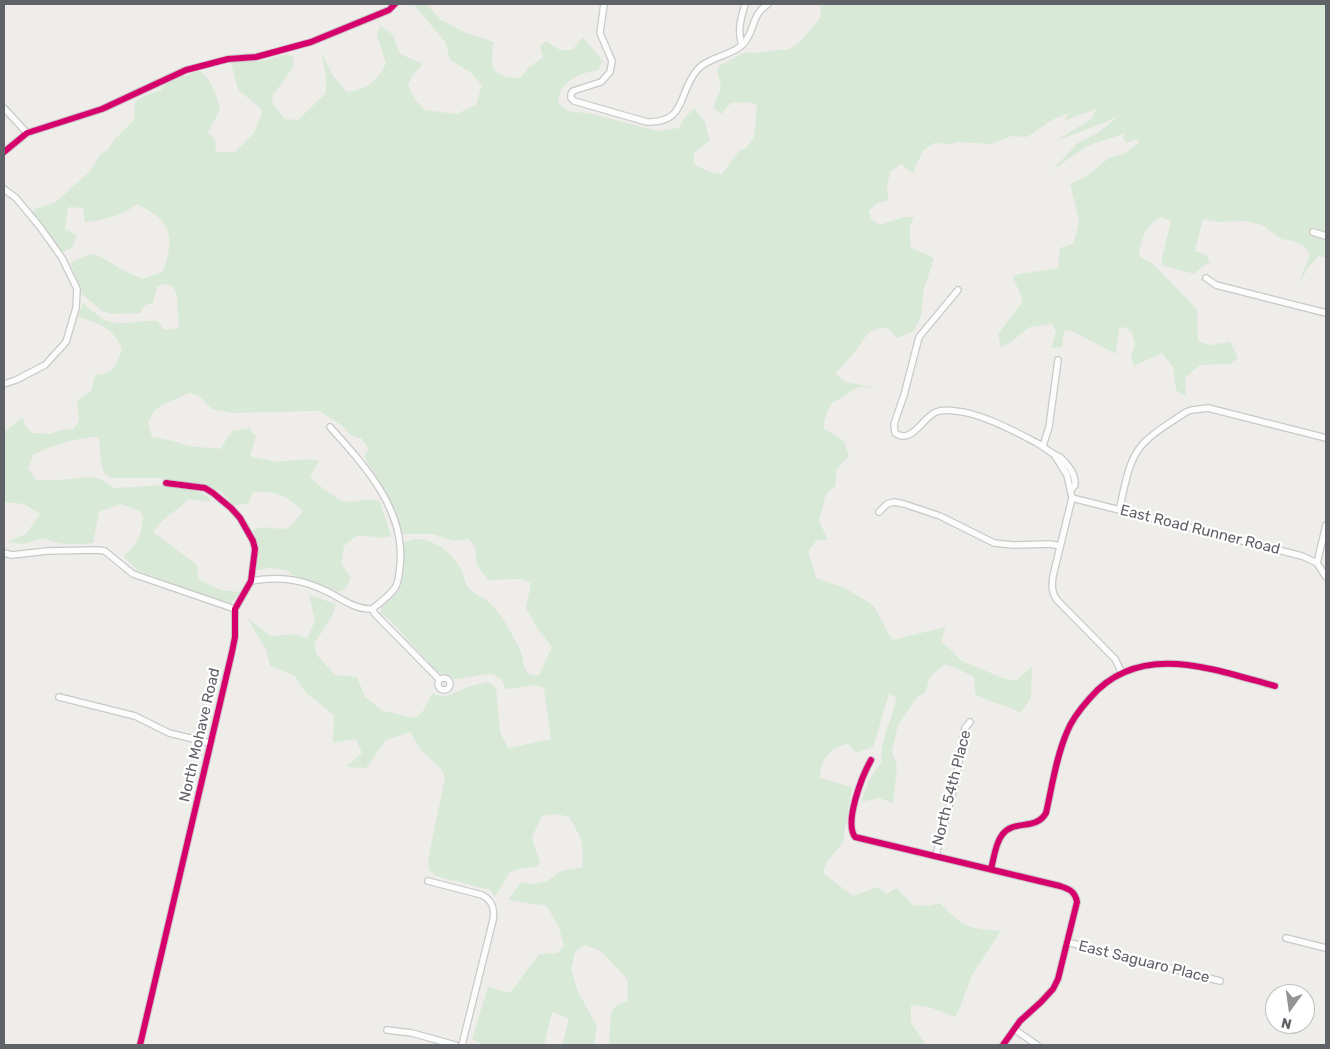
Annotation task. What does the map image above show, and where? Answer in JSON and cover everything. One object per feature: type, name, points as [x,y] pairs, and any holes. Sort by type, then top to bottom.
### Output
[{"type":"street","points":[[4,152],[26,133],[102,108],[186,70],[228,59],[256,57],[311,42],[389,10],[395,4]]},
{"type":"street","points":[[604,4],[600,33],[612,61],[611,68],[606,78],[601,82],[573,91],[571,98],[574,101],[647,122],[664,121],[675,113],[700,67],[742,45],[747,38],[757,13],[768,4]]},
{"type":"street","points":[[742,45],[739,28],[745,4]]},
{"type":"street","points":[[4,108],[26,133]]},
{"type":"street","points":[[4,189],[16,198],[40,227],[62,258],[77,288],[76,308],[66,342],[45,365],[4,384]]},
{"type":"street","points":[[1314,232],[1326,236]]},
{"type":"street","points":[[1206,278],[1216,285],[1326,313]]},
{"type":"street","points":[[958,290],[919,336],[904,395],[894,424],[895,433],[899,436],[904,436],[916,430],[936,412],[955,411],[978,416],[1042,446],[1065,461],[1074,475],[1074,485],[1071,490],[1072,498],[1053,576],[1053,595],[1115,659],[1122,673]]},
{"type":"street","points":[[1042,446],[1049,427],[1058,360]]},
{"type":"street","points":[[1119,510],[1131,464],[1138,450],[1148,439],[1186,412],[1208,408],[1326,438]]},
{"type":"street","points":[[330,428],[350,449],[375,481],[388,504],[400,537],[401,555],[397,583],[394,589],[372,609]]},
{"type":"street","name":"North Mohave Road","points":[[140,1045],[232,652],[235,638],[235,609],[251,581],[255,545],[240,518],[231,508],[205,488],[166,483]]},
{"type":"street","name":"East Road Runner Road","points":[[1072,498],[1302,556],[1317,563]]},
{"type":"street","points":[[879,512],[887,504],[894,502],[935,514],[994,543],[1013,546],[1050,544],[1060,546]]},
{"type":"street","points":[[1326,525],[1317,563],[1326,577]]},
{"type":"street","points":[[4,553],[12,555],[46,551],[105,551],[133,574],[235,609]]},
{"type":"street","points":[[251,581],[272,578],[296,580],[320,588],[356,606],[372,609],[440,680]]},
{"type":"street","points":[[991,869],[1001,836],[1009,828],[1036,823],[1043,819],[1063,742],[1072,720],[1094,693],[1105,683],[1122,673],[1155,664],[1172,663],[1188,664],[1276,686]]},
{"type":"street","points":[[59,697],[135,716],[170,733],[210,743]]},
{"type":"street","name":"North 54th Place","points":[[936,856],[955,784],[965,728],[970,722]]},
{"type":"street","points":[[871,760],[859,790],[851,821],[851,832],[855,837],[1070,889],[1076,896],[1077,902],[1058,978],[1053,989],[1027,1014],[1002,1045]]},
{"type":"street","points":[[428,880],[482,895],[491,903],[493,910],[493,920],[462,1045]]},
{"type":"street","points":[[1286,938],[1326,948]]},
{"type":"street","name":"East Saguaro Place","points":[[1067,942],[1220,981]]},
{"type":"street","points":[[1014,1029],[1037,1045]]},
{"type":"street","points":[[387,1030],[412,1033],[455,1045]]},
{"type":"green space","points":[[413,4],[426,4],[441,20],[466,33],[494,42],[492,58],[494,69],[498,73],[510,77],[520,78],[528,68],[543,57],[540,46],[546,41],[560,50],[572,50],[583,37],[603,61],[598,70],[571,79],[562,89],[558,103],[568,111],[593,114],[657,131],[679,128],[683,120],[694,108],[705,122],[710,141],[694,153],[694,164],[707,171],[722,174],[739,151],[746,148],[754,137],[757,106],[750,102],[731,103],[721,114],[713,108],[721,87],[717,71],[720,65],[746,52],[788,50],[801,41],[821,17],[820,4],[1326,4],[1326,232],[1314,229],[1313,234],[1326,238],[1326,258],[1318,256],[1298,285],[1310,254],[1305,247],[1293,241],[1281,239],[1262,225],[1246,221],[1218,222],[1203,219],[1195,251],[1206,255],[1210,263],[1204,265],[1194,274],[1162,265],[1162,257],[1171,221],[1161,217],[1156,220],[1148,228],[1143,238],[1139,255],[1152,263],[1197,309],[1198,341],[1210,345],[1230,342],[1238,358],[1230,364],[1200,365],[1185,378],[1186,397],[1176,390],[1173,367],[1162,353],[1134,366],[1131,357],[1135,344],[1132,333],[1125,327],[1119,328],[1116,354],[1072,331],[1064,330],[1062,347],[1051,348],[1056,332],[1052,324],[1030,327],[1011,342],[1001,347],[998,334],[1023,301],[1013,277],[1019,274],[1058,268],[1060,248],[1073,244],[1079,220],[1070,184],[1085,177],[1109,158],[1124,154],[1139,143],[1137,139],[1126,143],[1123,137],[1126,133],[1087,146],[1051,171],[1078,143],[1096,134],[1118,117],[1054,142],[1091,119],[1096,109],[1064,121],[1069,113],[1052,120],[1027,137],[1012,136],[991,144],[934,143],[923,151],[915,167],[914,174],[901,164],[890,172],[887,187],[888,200],[876,204],[869,211],[871,219],[879,225],[904,217],[914,217],[910,225],[910,246],[934,259],[924,288],[921,316],[914,331],[897,338],[890,330],[882,327],[868,333],[855,352],[835,374],[846,382],[877,388],[858,387],[831,404],[826,415],[823,428],[844,441],[849,456],[836,470],[836,485],[826,494],[819,521],[828,540],[817,540],[808,551],[816,578],[845,588],[874,606],[892,640],[946,627],[941,641],[962,661],[1000,677],[1016,681],[1032,666],[1031,698],[1020,713],[975,694],[974,677],[956,668],[945,664],[930,677],[925,693],[918,696],[898,725],[892,752],[897,767],[893,803],[879,798],[861,802],[869,780],[882,761],[883,745],[896,697],[889,694],[873,747],[856,753],[848,744],[836,748],[827,755],[820,771],[820,778],[852,787],[843,842],[827,862],[823,873],[853,896],[878,887],[887,894],[896,888],[913,905],[927,906],[940,903],[955,918],[967,925],[981,929],[1001,931],[972,975],[955,1017],[929,1007],[911,1005],[911,1023],[926,1045],[609,1045],[611,1013],[616,1006],[627,1001],[628,980],[601,951],[585,945],[575,952],[571,970],[578,992],[597,1026],[594,1044],[562,1045],[569,1019],[552,1012],[544,1045],[483,1045],[472,1039],[488,987],[510,993],[539,954],[557,953],[564,946],[559,928],[547,906],[508,900],[521,882],[533,884],[547,881],[561,871],[582,867],[583,852],[577,830],[569,817],[557,814],[542,816],[532,837],[540,863],[536,867],[522,868],[510,872],[495,897],[490,890],[436,876],[429,870],[428,860],[445,777],[441,769],[422,751],[410,732],[386,740],[366,768],[346,767],[362,753],[356,739],[333,743],[334,715],[306,693],[295,676],[270,666],[266,649],[247,618],[271,636],[296,634],[307,638],[315,621],[309,595],[336,604],[332,616],[314,644],[317,655],[335,675],[357,677],[365,697],[383,711],[415,718],[424,710],[432,693],[445,697],[470,686],[489,682],[496,688],[500,732],[508,748],[551,739],[544,688],[536,685],[508,689],[505,688],[502,680],[493,674],[453,679],[450,676],[437,672],[390,620],[381,614],[384,603],[401,586],[404,567],[404,543],[420,539],[437,544],[457,562],[470,589],[485,599],[503,619],[519,647],[527,672],[539,675],[552,647],[537,628],[526,608],[531,583],[521,579],[488,580],[477,565],[475,547],[469,539],[453,541],[432,534],[402,534],[382,489],[364,456],[369,449],[361,438],[351,435],[341,425],[319,411],[233,413],[212,409],[199,396],[189,393],[159,407],[154,411],[148,423],[152,437],[188,446],[220,449],[232,431],[249,428],[256,436],[250,456],[276,462],[305,459],[319,461],[310,477],[329,492],[349,502],[368,500],[380,502],[391,536],[381,538],[358,535],[344,546],[341,563],[351,578],[345,589],[338,592],[292,575],[286,570],[270,568],[254,571],[258,546],[253,531],[262,527],[284,529],[291,526],[303,511],[291,501],[275,493],[253,492],[248,504],[233,505],[222,492],[203,484],[158,478],[111,478],[104,473],[99,437],[74,440],[41,451],[33,455],[28,468],[36,480],[90,477],[100,479],[114,488],[166,485],[196,491],[209,497],[211,502],[188,499],[164,519],[153,532],[197,565],[198,579],[220,590],[240,592],[230,604],[138,571],[123,556],[133,548],[138,539],[143,516],[139,511],[121,504],[99,512],[93,543],[68,544],[43,538],[23,544],[7,542],[26,534],[40,514],[24,504],[4,502],[4,432],[23,417],[24,424],[32,433],[50,434],[61,430],[74,429],[79,420],[77,401],[91,391],[95,375],[107,373],[113,368],[122,349],[115,336],[105,327],[78,317],[83,303],[110,322],[158,321],[164,330],[179,328],[177,296],[173,286],[164,284],[157,287],[153,303],[145,305],[140,313],[112,314],[102,311],[83,295],[70,263],[90,254],[99,256],[142,279],[162,272],[169,251],[169,236],[163,222],[158,217],[137,204],[125,212],[112,217],[85,222],[83,208],[68,207],[65,229],[77,235],[72,248],[62,252],[32,212],[35,209],[56,202],[91,170],[101,153],[107,151],[114,140],[134,120],[135,102],[144,96],[161,90],[166,83],[199,71],[207,77],[213,88],[220,110],[208,132],[215,140],[216,152],[235,152],[254,133],[262,112],[259,107],[238,90],[231,62],[268,60],[287,54],[293,57],[294,66],[273,95],[272,103],[285,119],[298,120],[326,93],[326,76],[321,52],[333,76],[347,92],[366,87],[375,80],[386,63],[377,36],[380,25],[393,35],[400,54],[423,64],[413,75],[408,85],[416,101],[425,110],[456,114],[476,105],[482,85],[470,72],[450,60],[446,43]]},
{"type":"cycle path","points":[[4,152],[27,133],[102,109],[186,70],[228,59],[256,57],[311,42],[389,10],[395,4]]},
{"type":"cycle path","points":[[140,1045],[232,652],[235,637],[235,609],[251,581],[255,549],[253,541],[240,518],[213,493],[205,488],[166,483]]},
{"type":"cycle path","points":[[991,869],[995,851],[1002,835],[1012,827],[1036,822],[1046,813],[1057,762],[1069,727],[1090,698],[1110,680],[1131,669],[1154,664],[1178,664],[1203,667],[1275,686]]},
{"type":"cycle path","points":[[871,760],[859,787],[853,810],[852,830],[855,837],[1060,886],[1069,889],[1075,895],[1077,902],[1058,979],[1053,989],[1020,1021],[1003,1045]]}]
